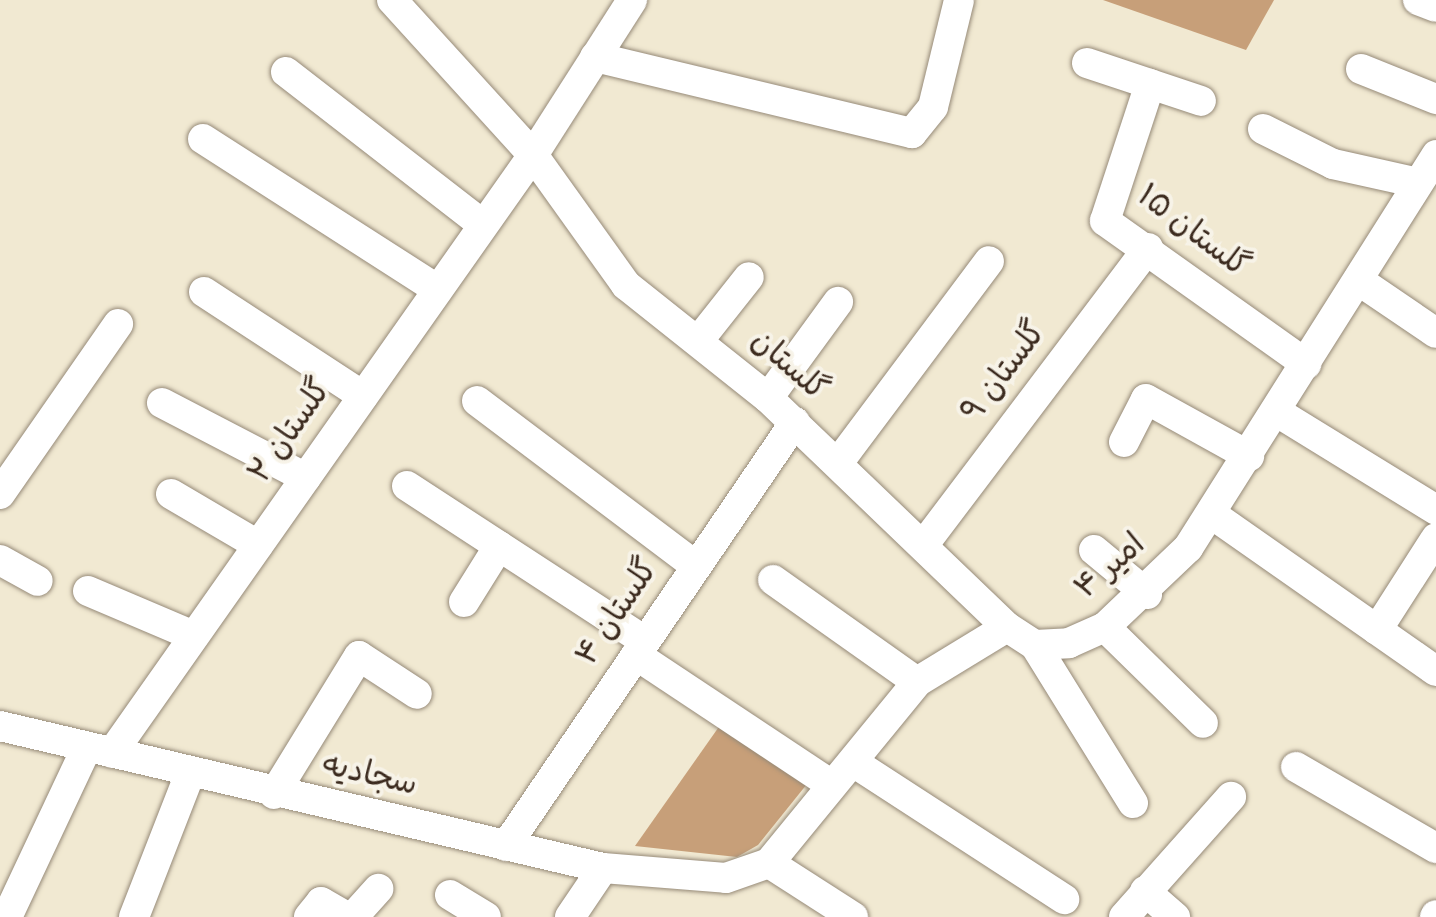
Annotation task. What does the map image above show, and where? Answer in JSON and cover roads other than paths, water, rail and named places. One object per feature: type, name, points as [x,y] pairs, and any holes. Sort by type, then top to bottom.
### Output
[{"type":"street","name":"گلستان","points":[[392,0],[533,155],[610,267],[795,422],[925,543],[1007,627]]},
{"type":"street","name":"گلستان ۲","points":[[7,917],[100,750],[194,636],[533,155],[632,0]]},
{"type":"street","points":[[595,57],[912,133],[933,107],[959,0]]},
{"type":"street","points":[[1418,0],[1436,7]]},
{"type":"street","points":[[1087,63],[1201,101]]},
{"type":"street","points":[[1361,69],[1436,99]]},
{"type":"street","points":[[286,72],[483,225]]},
{"type":"street","name":"گلستان ۱۵","points":[[1150,84],[1105,221],[1148,248],[1306,364]]},
{"type":"street","points":[[1263,129],[1333,164],[1418,183]]},
{"type":"street","points":[[203,139],[438,290]]},
{"type":"street","name":"امیر ۴","points":[[1035,645],[1069,643],[1105,627],[1147,594],[1213,515],[1436,156]]},
{"type":"street","name":"گلستان ۹","points":[[925,543],[1148,248]]},
{"type":"street","points":[[838,463],[989,261]]},
{"type":"street","points":[[699,340],[749,277]]},
{"type":"street","points":[[1358,280],[1436,333]]},
{"type":"street","points":[[204,292],[363,396]]},
{"type":"street","points":[[768,398],[838,302]]},
{"type":"street","points":[[0,494],[118,324]]},
{"type":"street","points":[[1124,442],[1146,399],[1249,456]]},
{"type":"street","points":[[477,401],[696,566]]},
{"type":"street","points":[[162,403],[306,478]]},
{"type":"street","points":[[1277,412],[1436,510]]},
{"type":"street","name":"گلستان ۴","points":[[506,846],[795,422]]},
{"type":"street","points":[[407,486],[499,546],[832,785]]},
{"type":"street","points":[[171,494],[258,545]]},
{"type":"street","points":[[1213,515],[1436,671]]},
{"type":"street","points":[[1377,630],[1436,538]]},
{"type":"street","points":[[464,602],[499,546]]},
{"type":"street","points":[[1094,550],[1147,594]]},
{"type":"street","points":[[0,560],[38,581]]},
{"type":"street","points":[[773,580],[917,682]]},
{"type":"street","points":[[88,591],[194,636]]},
{"type":"street","points":[[853,917],[769,863],[917,682],[1007,627],[1035,645],[1133,803]]},
{"type":"street","points":[[1105,627],[1203,723]]},
{"type":"street","points":[[274,794],[359,656],[417,694]]},
{"type":"street","name":"سجادیه","points":[[0,726],[274,794],[603,868],[726,878],[769,863]]},
{"type":"street","points":[[853,762],[1064,899]]},
{"type":"street","points":[[1296,767],[1436,848]]},
{"type":"street","points":[[134,917],[190,773]]},
{"type":"street","points":[[1124,917],[1231,797]]},
{"type":"street","points":[[570,917],[603,868]]},
{"type":"street","points":[[353,917],[378,889]]},
{"type":"street","points":[[1145,891],[1175,917]]},
{"type":"street","points":[[450,895],[486,917]]},
{"type":"street","points":[[309,917],[321,902],[347,917]]}]
